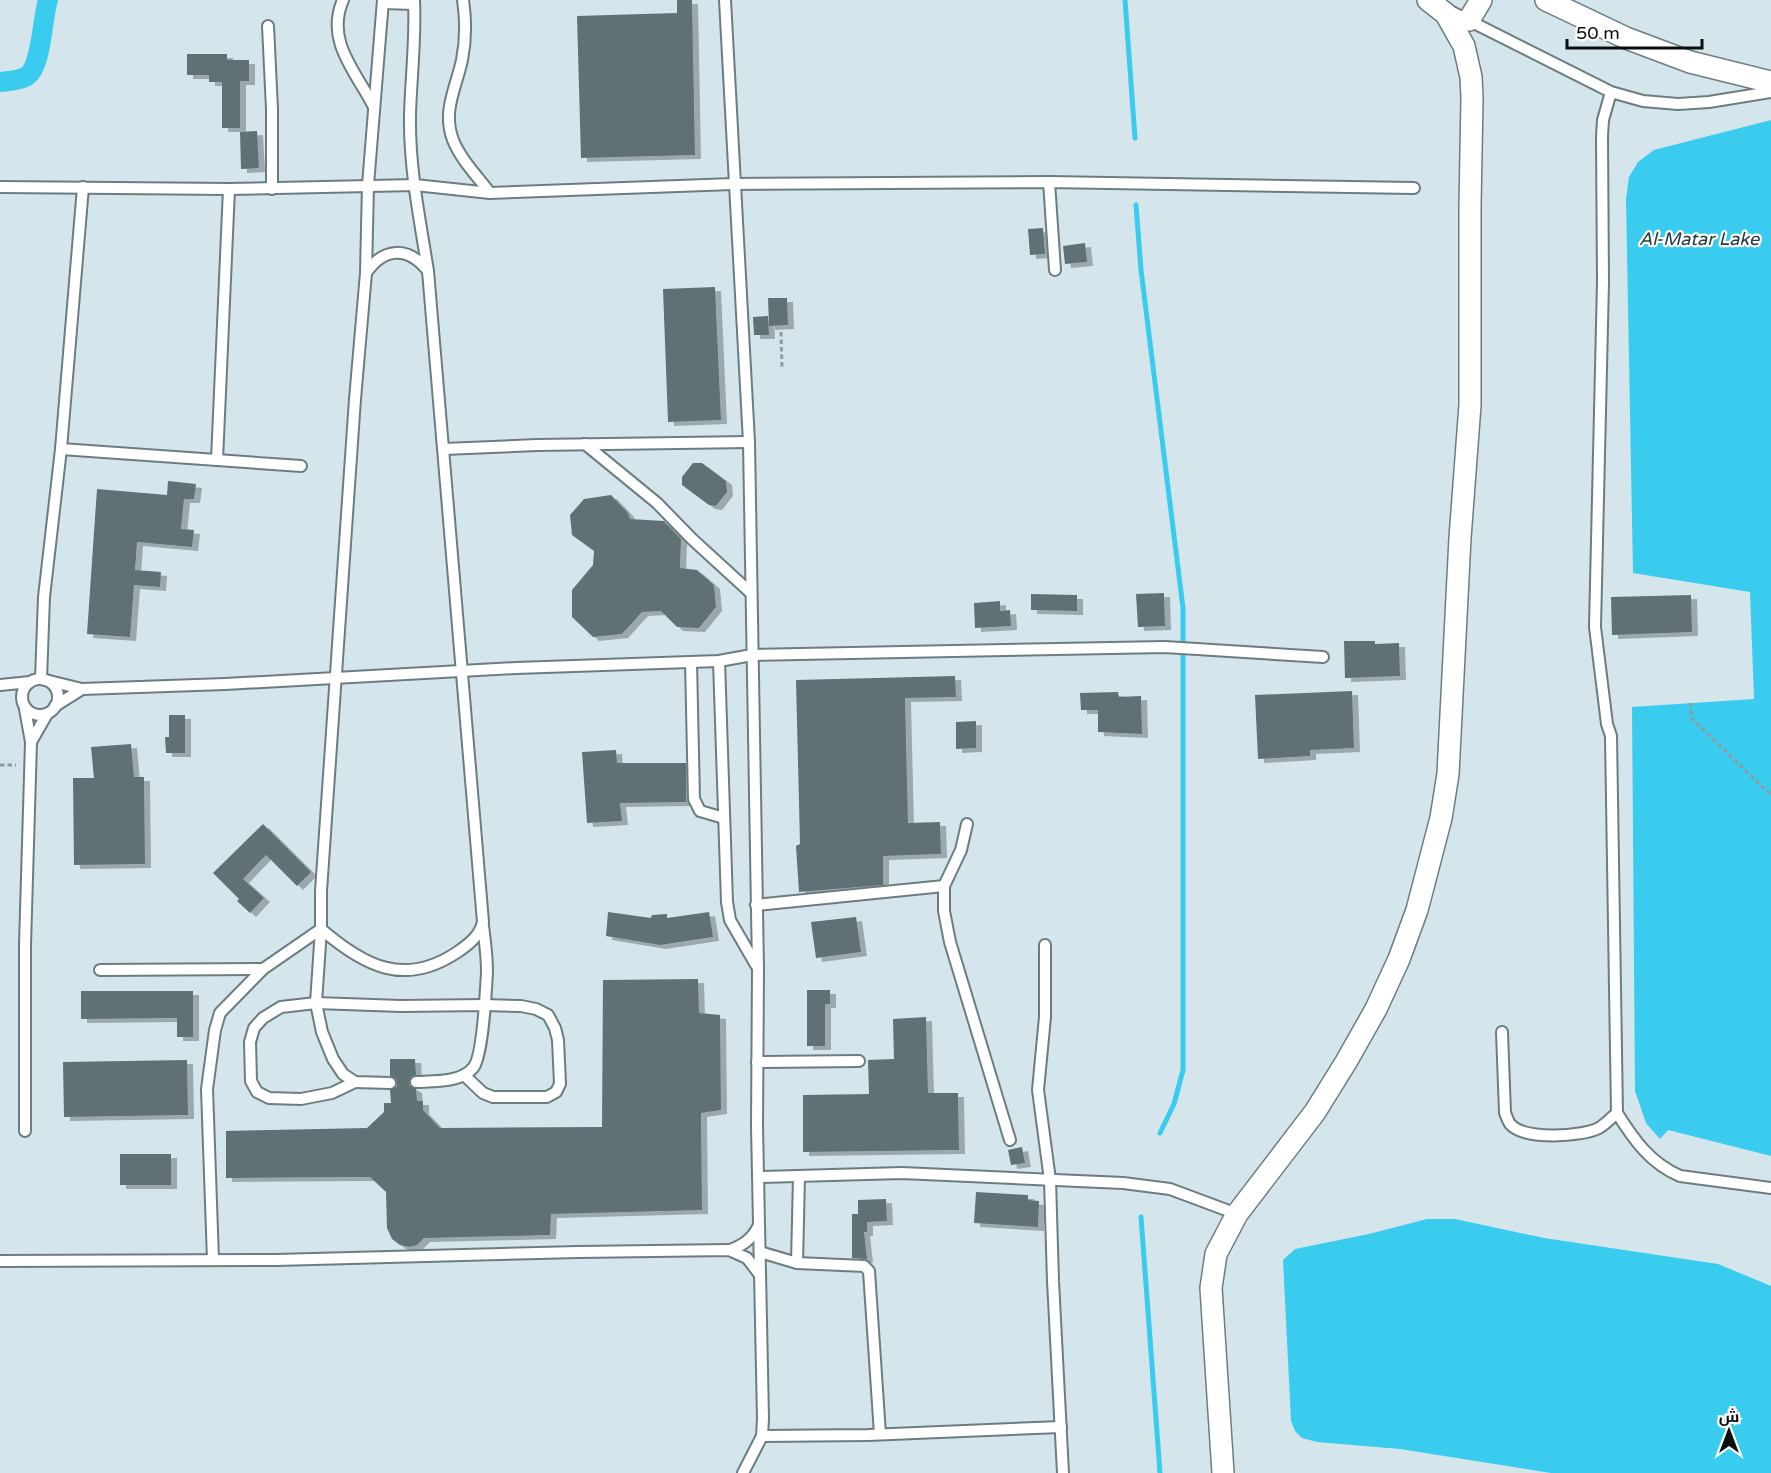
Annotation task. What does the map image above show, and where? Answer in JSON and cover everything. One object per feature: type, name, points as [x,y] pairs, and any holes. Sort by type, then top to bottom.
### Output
[{"type":"street","points":[[1469,20],[1481,0]]},
{"type":"street","points":[[1546,0],[1626,38],[1690,62],[1771,82]]},
{"type":"street","points":[[1223,1473],[1211,1288],[1216,1254],[1237,1214],[1315,1112],[1376,1009],[1417,910],[1441,818],[1448,774],[1459,548],[1470,405],[1472,98],[1471,77],[1464,46],[1446,14],[1430,1]]},
{"type":"lane","points":[[343,0],[337,24],[342,51],[374,108]]},
{"type":"lane","points":[[463,0],[465,45],[449,104],[450,130],[458,149],[490,193]]},
{"type":"lane","points":[[725,0],[748,442],[758,968],[757,1062],[762,1436],[742,1473]]},
{"type":"lane","points":[[355,1083],[343,1074],[333,1059],[322,1032],[316,1003],[321,891],[355,399],[366,273],[368,185],[383,1],[414,2],[410,117],[415,185],[428,271],[487,971],[478,1056],[474,1067],[464,1075],[453,1079],[416,1083]]},
{"type":"lane","points":[[1430,1],[1611,92],[1643,101],[1678,104],[1709,102],[1771,92]]},
{"type":"lane","points":[[268,26],[272,109],[272,189]]},
{"type":"lane","points":[[1611,92],[1603,120],[1601,145],[1603,294],[1595,627],[1607,724],[1611,736],[1617,1113],[1637,1144],[1652,1160],[1669,1171],[1680,1176],[1771,1188]]},
{"type":"lane","points":[[1049,182],[1055,270]]},
{"type":"lane","points":[[0,187],[272,189],[415,185],[490,193],[733,184],[1049,182],[1414,188]]},
{"type":"lane","points":[[25,1131],[25,934],[31,742],[26,709],[21,697],[22,691],[36,680],[61,449],[82,187]]},
{"type":"lane","points":[[217,460],[229,189]]},
{"type":"lane","points":[[366,273],[379,258],[396,253],[414,258],[428,271]]},
{"type":"lane","points":[[444,449],[748,442]]},
{"type":"lane","points":[[585,444],[657,503],[751,593]]},
{"type":"lane","points":[[61,449],[301,466]]},
{"type":"lane","points":[[36,680],[82,689],[719,661],[752,656],[1165,647],[1323,657]]},
{"type":"lane","points":[[719,661],[727,902],[730,920],[758,968]]},
{"type":"lane","points":[[691,662],[694,799],[700,811],[724,818]]},
{"type":"lane","points":[[2,685],[47,680],[56,689],[58,694],[51,710],[31,742]]},
{"type":"lane","points":[[2,685],[21,697]]},
{"type":"lane","points":[[26,709],[35,715],[51,710],[82,689]]},
{"type":"lane","points":[[967,824],[961,850],[944,886],[944,911],[950,942],[1011,1140]]},
{"type":"lane","points":[[756,905],[944,886]]},
{"type":"lane","points":[[321,929],[361,958],[388,969],[403,971],[427,968],[462,949],[481,932],[483,922]]},
{"type":"lane","points":[[213,1260],[207,1089],[215,1030],[220,1013],[263,969],[321,929]]},
{"type":"lane","points":[[1045,945],[1045,1017],[1038,1090],[1050,1180],[1063,1473]]},
{"type":"lane","points":[[100,970],[263,969]]},
{"type":"lane","points":[[390,1083],[355,1083],[332,1093],[301,1099],[268,1098],[257,1092],[252,1081],[250,1042],[254,1028],[263,1018],[281,1007],[316,1003],[521,1006],[536,1009],[548,1015],[558,1040],[560,1084],[556,1092],[547,1097],[493,1097],[483,1093],[464,1075]]},
{"type":"lane","points":[[1502,1032],[1505,1113],[1510,1124],[1520,1131],[1532,1134],[1577,1135],[1599,1128],[1617,1113]]},
{"type":"lane","points":[[757,1062],[859,1061]]},
{"type":"lane","points":[[758,1178],[903,1173],[1123,1183],[1170,1189],[1237,1214]]},
{"type":"lane","points":[[797,1263],[799,1176]]},
{"type":"lane","points":[[0,1261],[213,1260],[729,1250],[742,1245],[753,1236],[759,1226]]},
{"type":"lane","points":[[729,1250],[747,1258],[760,1275]]},
{"type":"lane","points":[[760,1252],[797,1263],[864,1266],[869,1271],[880,1434]]},
{"type":"lane","points":[[762,1436],[1061,1428]]},
{"type":"path","points":[[781,332],[782,367]]},
{"type":"path","points":[[1691,703],[1691,718],[1771,795]]},
{"type":"water","name":"Al-Matar Lake","points":[[1771,120],[1771,1156],[1668,1130],[1660,1139],[1646,1123],[1635,1091],[1632,707],[1754,699],[1750,592],[1633,573],[1626,199],[1629,177],[1638,162],[1654,150]]},
{"type":"water","points":[[1427,1219],[1455,1219],[1544,1238],[1718,1264],[1771,1286],[1771,1473],[1551,1473],[1400,1449],[1317,1442],[1302,1438],[1295,1431],[1291,1421],[1283,1260],[1295,1249]]},
{"type":"building","points":[[677,0],[692,0],[695,155],[581,158],[577,16],[677,13]]},
{"type":"building","points":[[187,54],[227,54],[227,60],[249,60],[249,81],[240,81],[240,128],[222,128],[222,82],[209,82],[209,75],[187,75]]},
{"type":"building","points":[[257,131],[259,168],[241,169],[240,132]]},
{"type":"building","points":[[1043,228],[1045,254],[1030,255],[1028,229]]},
{"type":"building","points":[[1085,243],[1087,262],[1065,264],[1063,246]]},
{"type":"building","points":[[715,287],[721,420],[668,422],[663,289]]},
{"type":"building","points":[[768,298],[787,298],[788,325],[769,326]]},
{"type":"building","points":[[768,316],[769,335],[754,335],[753,317]]},
{"type":"building","points":[[693,463],[702,463],[726,481],[727,492],[716,506],[709,505],[682,485],[682,477]]},
{"type":"building","points":[[168,481],[196,484],[194,499],[184,499],[181,529],[194,530],[192,547],[137,542],[135,570],[161,572],[160,587],[134,585],[130,637],[87,634],[97,489],[167,495]]},
{"type":"building","points":[[611,495],[628,513],[630,519],[664,521],[681,539],[680,568],[697,570],[714,585],[716,607],[699,628],[677,627],[661,611],[642,612],[622,634],[593,637],[572,617],[572,590],[593,565],[594,551],[572,535],[570,515],[584,499]]},
{"type":"building","points":[[1164,593],[1165,626],[1138,627],[1136,594]]},
{"type":"building","points":[[1031,594],[1077,595],[1077,611],[1031,610]]},
{"type":"building","points":[[1691,595],[1692,632],[1612,635],[1611,597]]},
{"type":"building","points":[[1000,601],[1000,611],[1010,610],[1011,626],[975,628],[974,603]]},
{"type":"building","points":[[1344,641],[1375,641],[1375,644],[1399,643],[1400,676],[1345,678]]},
{"type":"building","points":[[955,676],[956,697],[905,698],[908,823],[940,822],[941,854],[883,856],[883,885],[799,892],[796,846],[800,844],[796,680]]},
{"type":"building","points":[[1352,691],[1354,748],[1310,750],[1310,756],[1258,759],[1255,695]]},
{"type":"building","points":[[1118,692],[1119,697],[1141,696],[1142,734],[1098,732],[1098,710],[1081,710],[1080,693]]},
{"type":"building","points":[[169,715],[185,715],[185,753],[166,753],[165,737],[169,737]]},
{"type":"building","points":[[976,721],[976,748],[956,749],[956,722]]},
{"type":"building","points":[[131,744],[134,777],[144,777],[145,864],[74,865],[73,778],[94,778],[91,747]]},
{"type":"building","points":[[616,750],[617,763],[686,763],[686,802],[620,803],[622,821],[587,823],[582,752]]},
{"type":"building","points":[[263,824],[311,872],[297,886],[266,855],[243,879],[264,898],[250,913],[213,873]]},
{"type":"building","points":[[608,912],[651,918],[652,915],[667,914],[667,918],[709,912],[713,937],[660,945],[606,936]]},
{"type":"building","points":[[856,917],[861,952],[816,958],[811,922]]},
{"type":"building","points":[[698,979],[699,1013],[720,1015],[721,1110],[701,1113],[702,1210],[551,1214],[550,1235],[424,1238],[417,1245],[409,1247],[400,1245],[392,1239],[387,1228],[386,1192],[370,1177],[226,1178],[226,1131],[367,1128],[384,1112],[384,1103],[391,1103],[390,1090],[397,1086],[396,1079],[390,1076],[390,1059],[415,1059],[416,1075],[410,1078],[409,1085],[416,1089],[417,1101],[423,1101],[423,1110],[440,1128],[602,1127],[603,980]]},
{"type":"building","points":[[807,990],[830,990],[830,1004],[825,1004],[825,1046],[807,1046]]},
{"type":"building","points":[[81,991],[193,991],[193,1037],[177,1037],[177,1018],[81,1019]]},
{"type":"building","points":[[926,1017],[928,1093],[958,1093],[959,1150],[803,1152],[803,1095],[869,1094],[868,1060],[894,1059],[893,1019]]},
{"type":"building","points":[[187,1060],[188,1115],[64,1117],[63,1062]]},
{"type":"building","points":[[1022,1147],[1025,1163],[1011,1165],[1008,1150]]},
{"type":"building","points":[[120,1154],[171,1154],[171,1185],[120,1185]]},
{"type":"building","points":[[976,1192],[1028,1195],[1028,1200],[1039,1201],[1038,1227],[974,1223]]},
{"type":"building","points":[[886,1199],[887,1221],[867,1222],[867,1232],[864,1232],[867,1259],[852,1258],[852,1214],[858,1214],[858,1200]]},
{"type":"waterway","points":[[0,82],[21,79],[32,71],[39,52],[48,0]]},
{"type":"waterway","points":[[1125,0],[1135,138]]},
{"type":"waterway","points":[[1136,205],[1141,270],[1183,608],[1183,1070],[1174,1104],[1160,1133]]},
{"type":"waterway","points":[[1141,1217],[1160,1473]]}]
